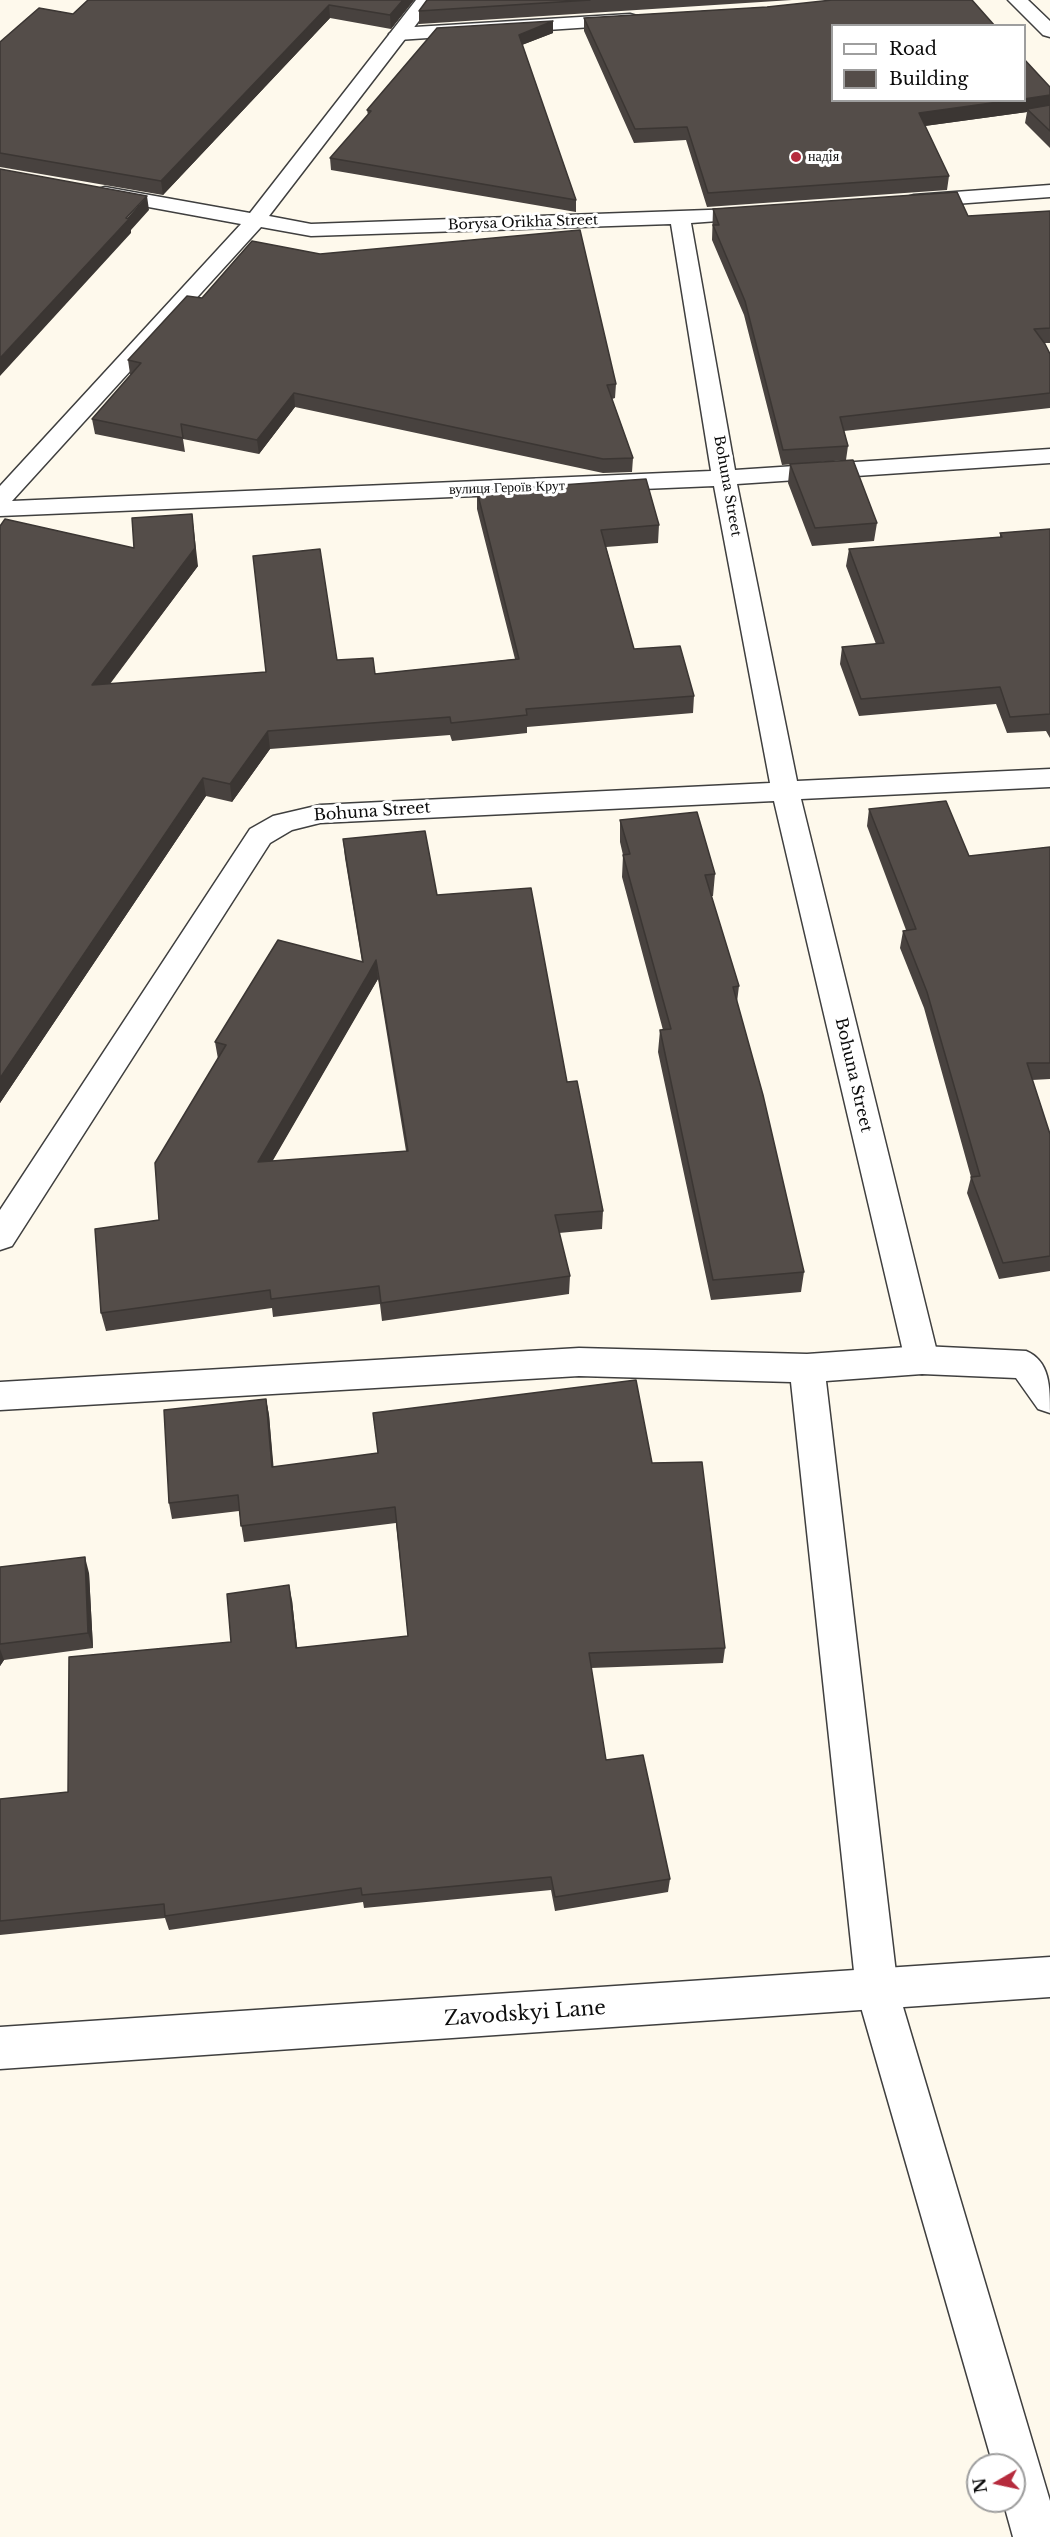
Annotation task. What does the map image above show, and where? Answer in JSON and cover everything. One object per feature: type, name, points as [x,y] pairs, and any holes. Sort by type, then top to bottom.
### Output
[{"type":"street","points":[[0,500],[254,222],[426,0]]},
{"type":"street","points":[[1017,0],[1050,31]]},
{"type":"street","points":[[398,34],[647,19]]},
{"type":"street","name":"Borysa Orikha Street","points":[[81,189],[254,222],[311,230],[681,218],[776,211]]},
{"type":"street","points":[[895,202],[1050,191]]},
{"type":"street","name":"Bohuna Street","points":[[681,218],[724,478],[785,790],[922,1360]]},
{"type":"street","name":"вулиця Героїв Крут","points":[[0,509],[724,478],[1050,456]]},
{"type":"street","name":"Bohuna Street","points":[[0,1237],[260,836],[283,823],[320,813],[1050,778]]},
{"type":"street","points":[[0,1396],[579,1362],[807,1368],[922,1360],[1026,1365],[1050,1399]]},
{"type":"street","points":[[807,1368],[877,1990],[1036,2537]]},
{"type":"street","name":"Zavodskyi Lane","points":[[0,2048],[1050,1977]]},
{"type":"building","points":[[88,0],[403,0],[390,15],[329,5],[161,181],[0,153],[0,42],[39,8],[73,14]]},
{"type":"building","points":[[427,0],[590,0],[419,11]]},
{"type":"building","points":[[832,0],[972,0],[993,24],[831,24],[831,102],[999,102],[919,113],[949,176],[708,193],[687,127],[635,129],[584,18],[767,7]]},
{"type":"building","points":[[553,21],[519,35],[576,200],[330,158],[371,111],[367,110],[437,28]]},
{"type":"building","points":[[1026,61],[1050,87],[1050,95],[1026,99]]},
{"type":"building","points":[[1050,105],[1050,131],[1027,109]]},
{"type":"building","points":[[0,169],[147,196],[126,218],[129,219],[0,358]]},
{"type":"building","points":[[957,192],[968,216],[1050,211],[1050,328],[1034,329],[1050,354],[1050,393],[840,417],[848,446],[783,450],[745,301],[713,225],[719,225],[713,209]]},
{"type":"building","points":[[580,230],[616,384],[607,385],[633,458],[603,459],[294,393],[257,440],[181,424],[183,438],[92,419],[141,363],[128,360],[187,296],[202,298],[252,241],[320,254]]},
{"type":"building","points":[[853,460],[877,523],[815,528],[790,464]]},
{"type":"building","points":[[646,479],[659,525],[601,530],[634,649],[680,646],[694,696],[526,709],[527,715],[451,723],[450,717],[268,731],[230,784],[203,778],[0,1078],[0,526],[5,519],[134,548],[132,518],[192,514],[195,548],[92,685],[266,672],[253,556],[320,549],[337,660],[373,658],[375,674],[519,659],[477,491]]},
{"type":"building","points":[[1050,529],[1050,714],[1010,717],[1000,687],[861,699],[842,647],[884,643],[849,549],[1002,537],[1000,533]]},
{"type":"building","points":[[946,801],[969,856],[1050,847],[1050,1063],[1027,1063],[1050,1134],[1050,1256],[1003,1263],[971,1177],[980,1176],[927,992],[903,931],[916,929],[869,809]]},
{"type":"building","points":[[697,812],[715,874],[705,875],[739,986],[733,987],[763,1095],[804,1272],[713,1280],[660,1030],[671,1029],[623,855],[630,854],[620,820]]},
{"type":"building","points":[[425,831],[437,895],[531,888],[567,1082],[577,1081],[603,1211],[555,1215],[570,1276],[381,1303],[379,1286],[271,1299],[270,1290],[101,1313],[95,1229],[159,1220],[155,1163],[226,1045],[215,1042],[278,940],[363,962],[343,839]],"holes":[[[376,960],[408,1151],[258,1162]]]},
{"type":"building","points":[[636,1380],[652,1463],[702,1462],[725,1648],[589,1653],[606,1760],[643,1755],[670,1879],[555,1897],[551,1877],[362,1895],[361,1888],[165,1916],[164,1904],[0,1921],[0,1799],[68,1792],[69,1657],[231,1642],[227,1594],[289,1585],[296,1648],[408,1636],[395,1507],[241,1526],[238,1495],[169,1503],[164,1410],[266,1399],[272,1467],[378,1453],[373,1413]]},
{"type":"building","points":[[85,1557],[88,1633],[0,1644],[0,1567]]},
{"type":"place","name":"надія","points":[[796,157]]}]
